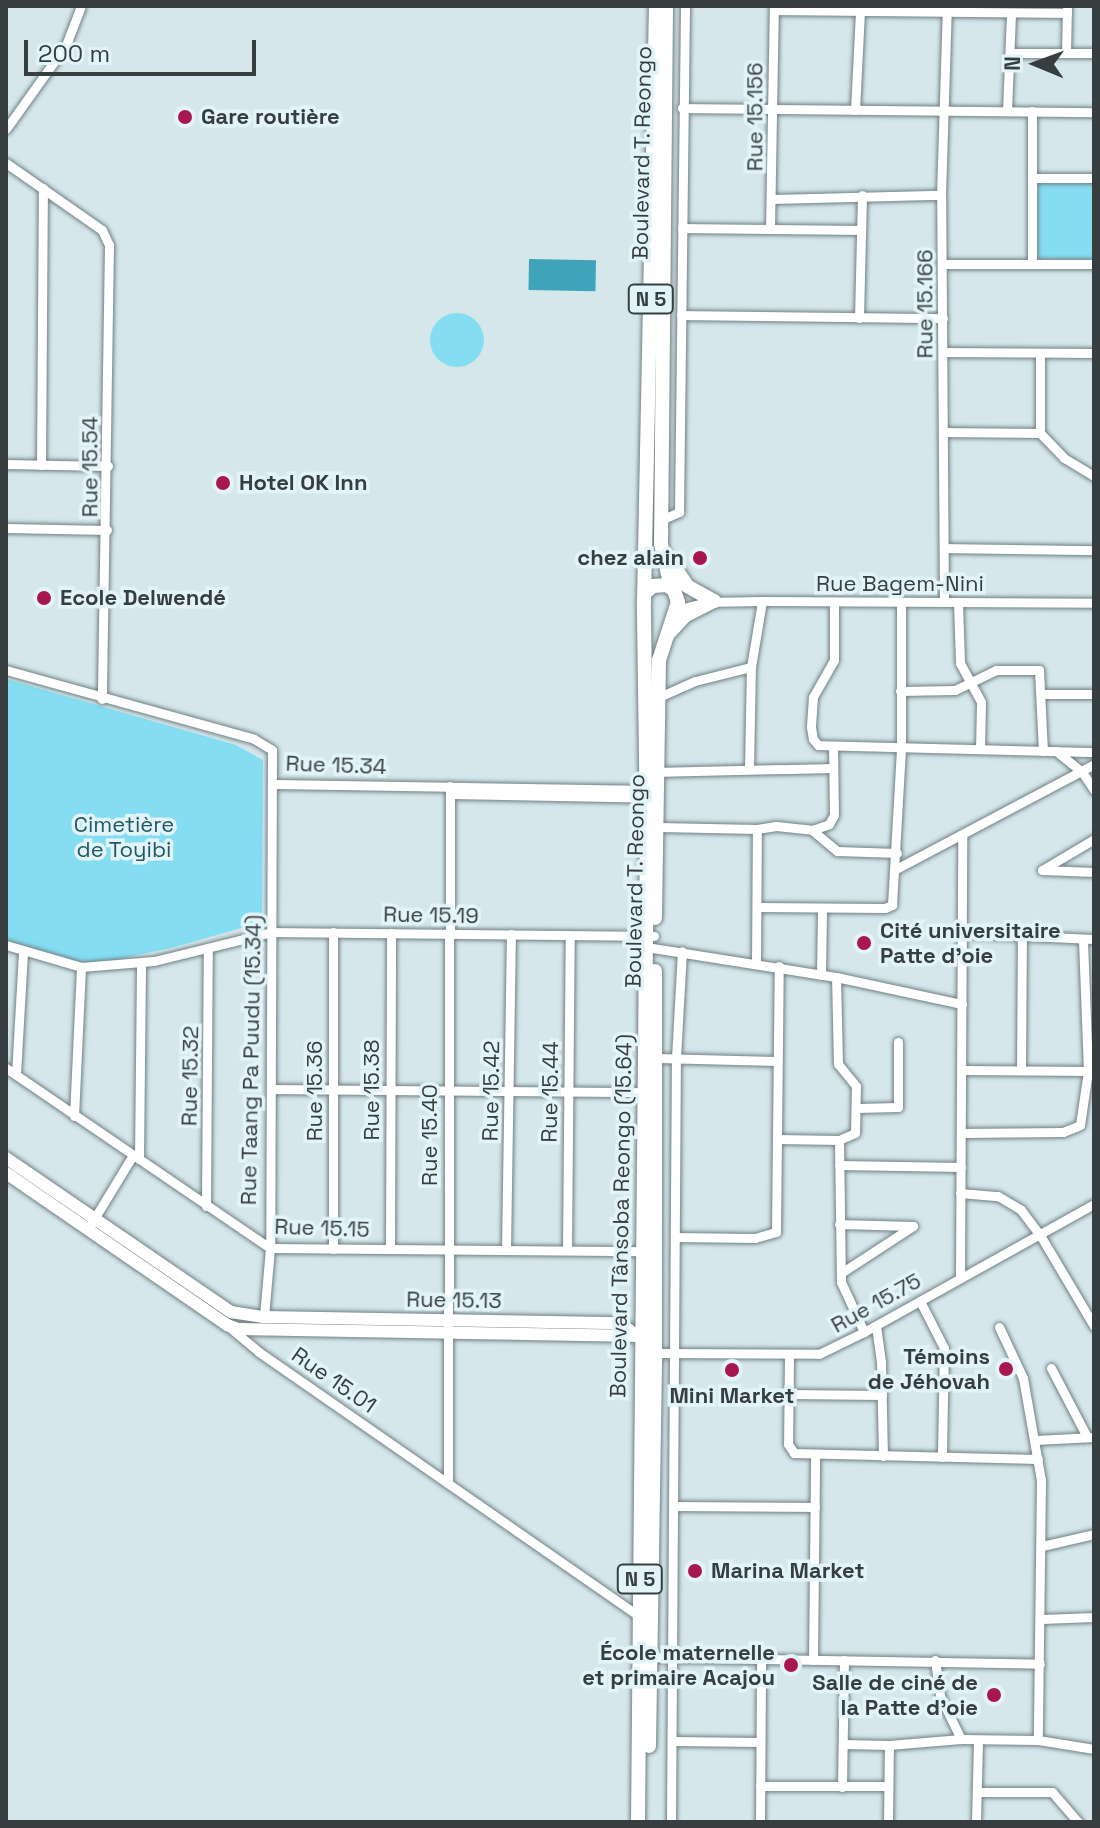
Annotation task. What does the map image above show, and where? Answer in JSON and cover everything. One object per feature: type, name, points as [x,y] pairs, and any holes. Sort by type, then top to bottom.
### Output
[{"type":"highway","name":"Boulevard Tânsoba Reongo (15.64)","points":[[638,1822],[641,1336],[652,794],[646,592],[656,6]]},
{"type":"highway","name":"Boulevard T. Reongo","points":[[666,6],[661,526],[663,563],[674,590]]},
{"type":"highway","points":[[661,526],[678,577],[710,602],[686,615],[663,640]]},
{"type":"highway","points":[[646,592],[657,584],[674,590]]},
{"type":"highway","name":"N 5","points":[[674,590],[674,612]]},
{"type":"highway","points":[[646,610],[656,618],[674,612]]},
{"type":"highway","name":"Boulevard T. Reongo","points":[[652,772],[663,640],[674,612]]},
{"type":"highway","name":"Boulevard T. Reongo","points":[[648,1822],[657,1058],[650,942],[659,827],[652,794]]},
{"type":"main road","name":"Rue 15.01","points":[[6,1158],[227,1325]]},
{"type":"main road","name":"Rue 15.01","points":[[6,1173],[222,1308],[244,1316],[264,1317]]},
{"type":"main road","name":"Rue 15.13","points":[[264,1317],[449,1327]]},
{"type":"main road","name":"Rue 15.13","points":[[227,1325],[264,1332],[620,1323],[641,1336]]},
{"type":"main road","points":[[641,1336],[655,1353]]},
{"type":"street","points":[[6,129],[66,45],[81,6]]},
{"type":"street","points":[[661,526],[679,512],[685,6]]},
{"type":"street","points":[[774,8],[860,11],[947,9],[1011,13],[1067,10],[1066,53]]},
{"type":"street","name":"Rue 15.156","points":[[770,229],[774,8]]},
{"type":"street","name":"Rue 15.166","points":[[944,602],[944,264],[941,195],[947,9]]},
{"type":"street","points":[[855,110],[860,11]]},
{"type":"street","points":[[1007,110],[1011,13]]},
{"type":"street","points":[[1011,53],[1094,53]]},
{"type":"street","points":[[682,108],[1094,112]]},
{"type":"street","points":[[1032,111],[1032,264]]},
{"type":"street","points":[[6,163],[43,188],[41,465]]},
{"type":"street","points":[[1032,178],[1094,178]]},
{"type":"street","name":"Rue 15.54","points":[[43,188],[106,235],[109,245],[108,466],[102,699]]},
{"type":"street","points":[[859,318],[862,195]]},
{"type":"street","points":[[772,199],[941,195]]},
{"type":"street","points":[[682,228],[860,230]]},
{"type":"street","points":[[944,264],[1094,264]]},
{"type":"street","points":[[681,315],[943,318]]},
{"type":"street","points":[[943,352],[1094,353]]},
{"type":"street","points":[[1040,354],[1040,433],[1064,458],[1094,476]]},
{"type":"street","points":[[944,432],[1040,433]]},
{"type":"street","points":[[6,464],[108,466]]},
{"type":"street","points":[[6,528],[107,530]]},
{"type":"street","points":[[945,548],[1094,550]]},
{"type":"street","points":[[674,590],[710,602]]},
{"type":"street","points":[[749,769],[751,667],[762,601]]},
{"type":"street","points":[[674,612],[710,602]]},
{"type":"street","name":"Rue Bagem-Nini","points":[[710,602],[1094,603]]},
{"type":"street","points":[[834,602],[836,655],[833,666],[814,692],[811,727],[813,739],[818,745],[1094,752]]},
{"type":"street","points":[[757,907],[888,907],[893,901],[901,748],[901,602]]},
{"type":"street","points":[[958,602],[960,663],[981,702],[980,749]]},
{"type":"street","points":[[659,697],[695,681],[751,667]]},
{"type":"street","points":[[900,691],[955,690],[996,670],[1035,669],[1041,673],[1043,751]]},
{"type":"street","name":"Rue 15.34","points":[[6,670],[267,745],[272,750],[275,784],[652,794]]},
{"type":"street","points":[[1042,694],[1094,694]]},
{"type":"street","points":[[659,827],[757,829],[776,826],[812,830],[829,824],[834,815],[833,746]]},
{"type":"street","points":[[1056,751],[1082,772],[1094,790]]},
{"type":"street","points":[[896,869],[962,837],[1094,764]]},
{"type":"street","points":[[652,772],[833,768]]},
{"type":"street","name":"Rue Taang Pa Puudu (15.34)","points":[[264,1317],[270,1248],[275,784]]},
{"type":"street","name":"Rue 15.40","points":[[448,1483],[450,790]]},
{"type":"street","points":[[756,962],[757,829]]},
{"type":"street","points":[[812,830],[837,851],[897,853]]},
{"type":"street","points":[[960,1277],[962,837]]},
{"type":"street","points":[[1094,839],[1042,870],[1094,872]]},
{"type":"street","points":[[821,975],[822,908]]},
{"type":"street","name":"Rue 15.19","points":[[6,945],[81,967],[141,963],[272,932],[570,935],[650,942],[682,951],[779,966],[962,1004]]},
{"type":"street","name":"Rue 15.36","points":[[333,932],[333,1249]]},
{"type":"street","name":"Rue 15.38","points":[[390,1248],[391,933]]},
{"type":"street","points":[[963,933],[1083,941],[1094,939]]},
{"type":"street","name":"Rue 15.42","points":[[506,1249],[511,934]]},
{"type":"street","name":"Rue 15.44","points":[[567,1249],[570,935]]},
{"type":"street","points":[[1021,1070],[1022,936]]},
{"type":"street","points":[[961,1133],[1075,1129],[1083,1118],[1091,1071],[1083,941]]},
{"type":"street","name":"Rue 15.32","points":[[206,1206],[208,948]]},
{"type":"street","points":[[16,1074],[23,951]]},
{"type":"street","points":[[671,1822],[676,1058],[682,951]]},
{"type":"street","points":[[91,1225],[136,1157],[141,963]]},
{"type":"street","points":[[675,1237],[755,1238],[776,1232],[779,966]]},
{"type":"street","points":[[74,1116],[81,967]]},
{"type":"street","points":[[777,1139],[839,1140],[855,1133],[855,1081],[841,1071],[838,1064],[836,977]]},
{"type":"street","points":[[857,1108],[891,1110],[898,1107],[898,1042]]},
{"type":"street","points":[[657,1058],[776,1061]]},
{"type":"street","name":"Rue 15.15","points":[[6,1068],[270,1248],[643,1251]]},
{"type":"street","points":[[962,1070],[1091,1071]]},
{"type":"street","points":[[272,1089],[645,1092]]},
{"type":"street","points":[[839,1140],[841,1273],[848,1302],[864,1332]]},
{"type":"street","points":[[839,1165],[961,1167]]},
{"type":"street","points":[[960,1193],[1006,1199],[1021,1210],[1040,1235],[1094,1326]]},
{"type":"street","name":"Rue 15.75","points":[[655,1353],[819,1354],[876,1326],[1094,1204]]},
{"type":"street","points":[[839,1224],[913,1226],[841,1273]]},
{"type":"street","points":[[920,1301],[944,1348],[942,1457]]},
{"type":"street","name":"Rue 15.01","points":[[227,1325],[259,1352],[640,1617]]},
{"type":"street","points":[[876,1326],[883,1456]]},
{"type":"street","points":[[999,1327],[1020,1368],[1038,1459],[1042,1546],[1038,1740]]},
{"type":"street","points":[[789,1355],[790,1448],[794,1453],[1038,1459]]},
{"type":"street","points":[[1035,1440],[1090,1437],[1051,1368]]},
{"type":"street","points":[[788,1394],[882,1395]]},
{"type":"street","points":[[813,1660],[815,1454]]},
{"type":"street","points":[[675,1506],[815,1507]]},
{"type":"street","points":[[1042,1546],[1094,1534]]},
{"type":"street","points":[[1042,1619],[1094,1617]]},
{"type":"street","points":[[651,1657],[1040,1664]]},
{"type":"street","points":[[760,1822],[761,1660]]},
{"type":"street","points":[[842,1787],[844,1660]]},
{"type":"street","points":[[935,1660],[940,1696],[961,1739]]},
{"type":"street","points":[[843,1744],[889,1745],[961,1739],[978,1742],[1038,1740],[1094,1749]]},
{"type":"street","points":[[672,1741],[760,1742]]},
{"type":"street","points":[[976,1822],[978,1742]]},
{"type":"street","points":[[888,1822],[889,1745]]},
{"type":"street","points":[[760,1786],[888,1786]]},
{"type":"street","points":[[977,1792],[1052,1792],[1078,1822]]},
{"type":"green space","points":[[1038,179],[1094,179],[1094,259],[1038,259]]},
{"type":"green space","points":[[457,313],[476,321],[484,340],[476,359],[457,367],[438,359],[430,340],[438,321]]},
{"type":"green space","name":"Cimetière de Toyibi","points":[[6,679],[236,745],[263,760],[262,922],[175,947],[106,962],[76,962],[6,943]]},
{"type":"shaded area","points":[[529,259],[596,260],[595,291],[528,290]]},
{"type":"place","name":"Gare routière","points":[[185,117]]},
{"type":"place","name":"Hotel OK Inn","points":[[223,483]]},
{"type":"place","name":"chez alain","points":[[700,558]]},
{"type":"place","name":"Ecole Delwendé","points":[[44,598]]},
{"type":"place","name":"Cité universitaire Patte d'oie","points":[[864,943]]},
{"type":"place","name":"Témoins de Jéhovah","points":[[1006,1369]]},
{"type":"place","name":"Mini Market","points":[[732,1370]]},
{"type":"place","name":"Marina Market","points":[[695,1571]]},
{"type":"place","name":"École maternelle et primaire Acajou","points":[[791,1665]]},
{"type":"place","name":"Salle de ciné de la Patte d'oie","points":[[994,1695]]}]
